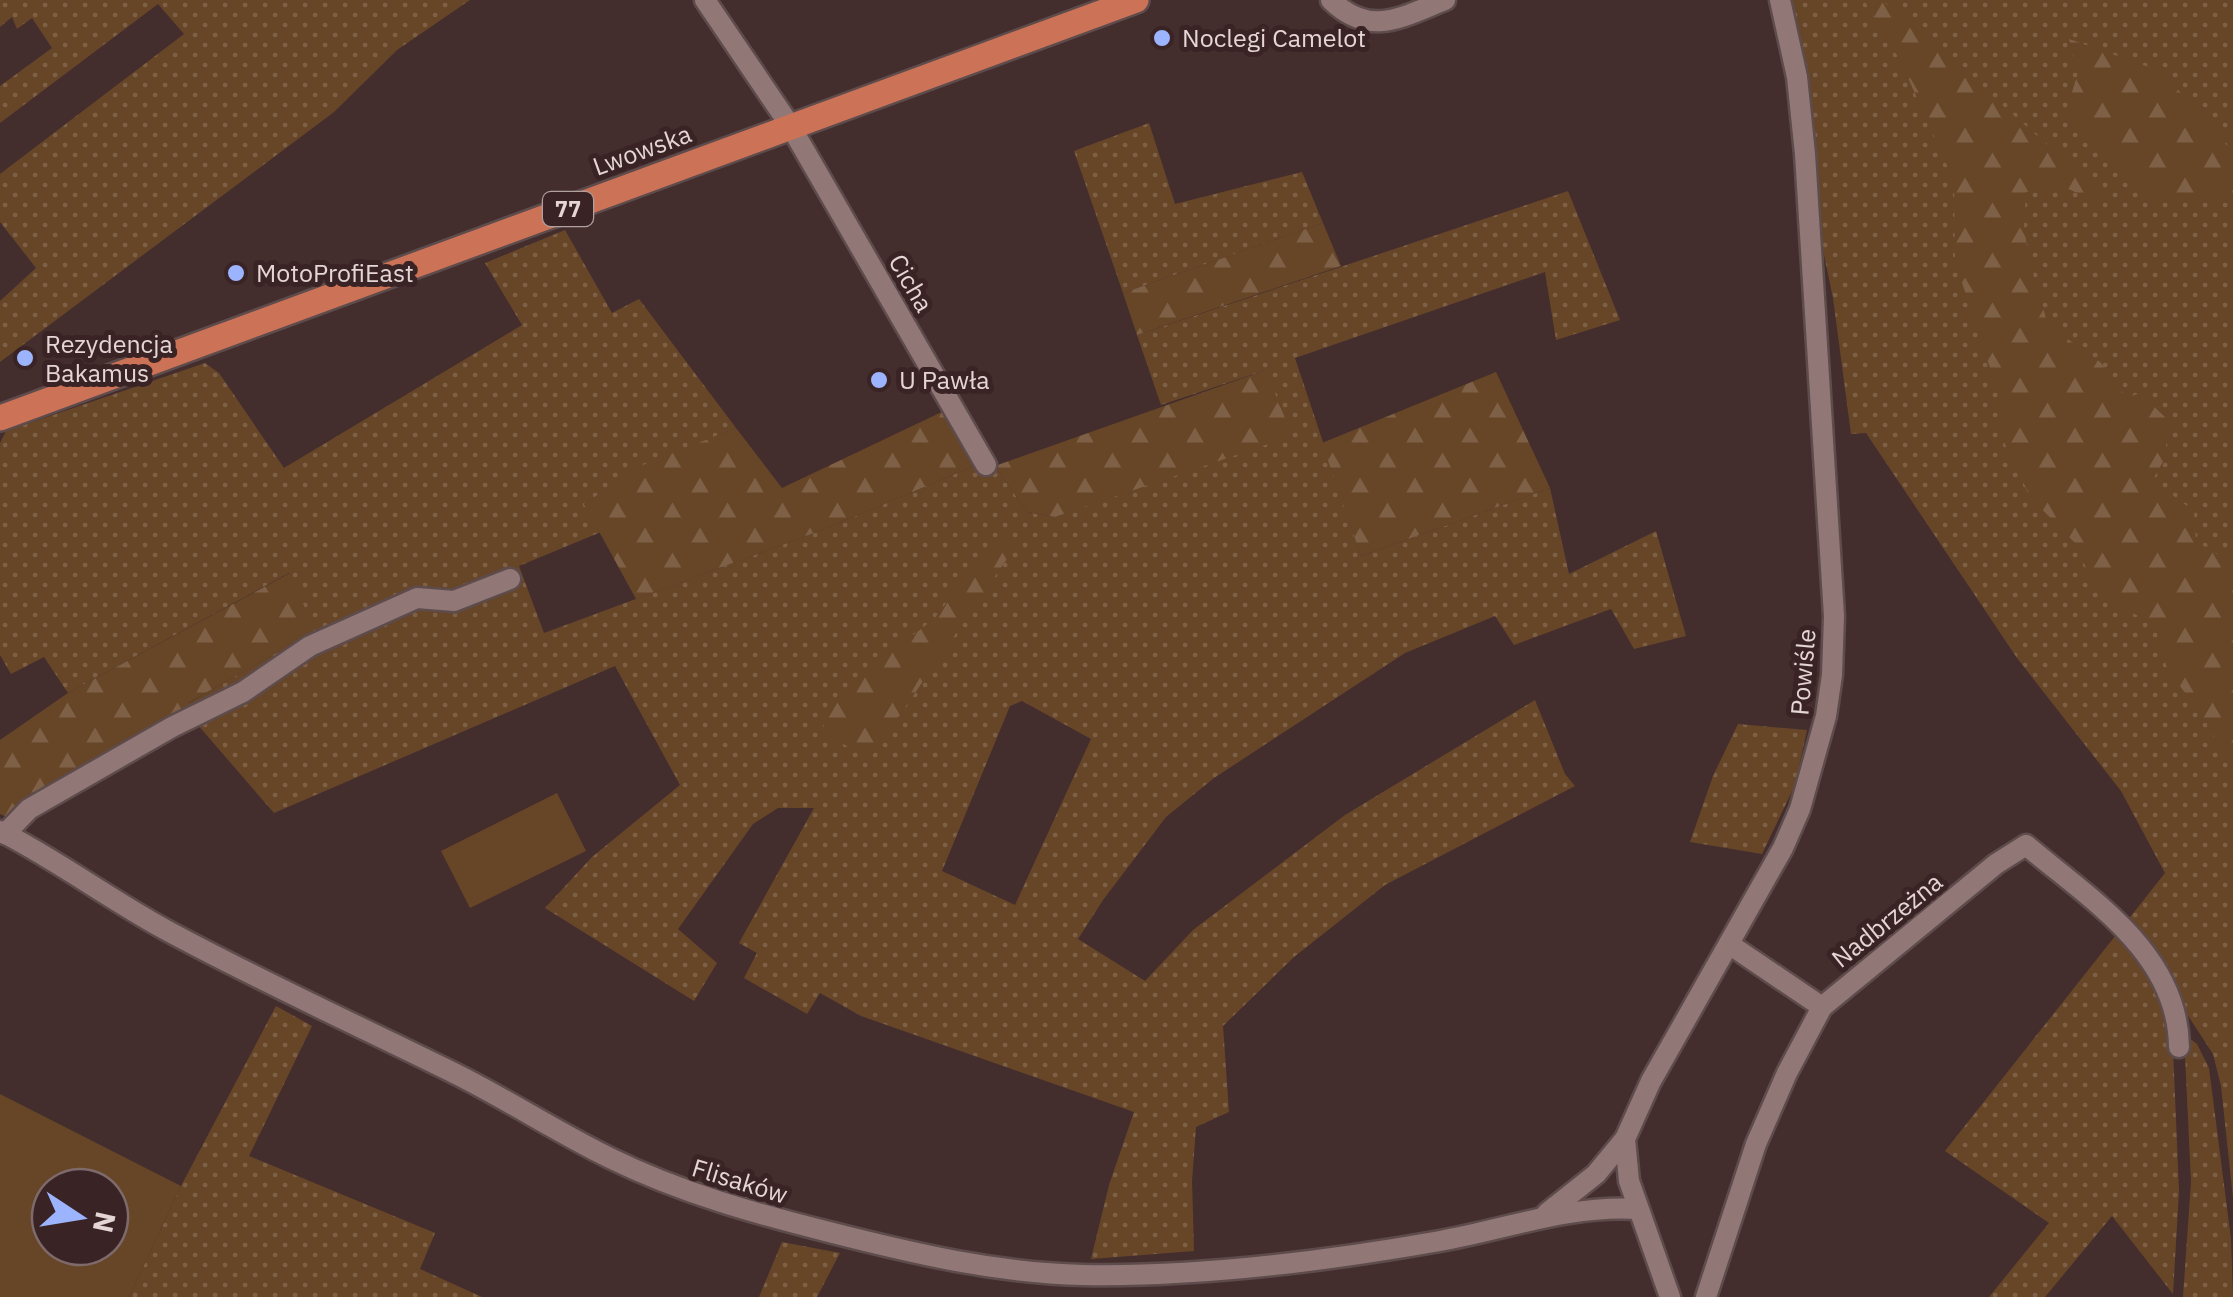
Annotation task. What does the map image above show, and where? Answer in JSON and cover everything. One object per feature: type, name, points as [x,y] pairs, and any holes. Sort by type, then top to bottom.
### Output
[{"type":"main road","name":"Lwowska","points":[[0,418],[1136,0]]},
{"type":"street","name":"Cicha","points":[[705,0],[791,127],[986,465]]},
{"type":"street","points":[[1332,0],[1353,17],[1374,22],[1396,20],[1445,0]]},
{"type":"street","name":"Powiśle","points":[[1625,1139],[1651,1082],[1783,848],[1800,809],[1826,716],[1832,674],[1832,597],[1804,154],[1797,77],[1780,0]]},
{"type":"street","points":[[3,832],[30,809],[172,727],[243,692],[310,646],[417,598],[454,600],[510,579]]},
{"type":"street","name":"Flisaków","points":[[3,832],[166,930],[474,1083],[610,1158],[672,1186],[758,1214],[912,1253],[1029,1273],[1140,1274],[1260,1265],[1433,1242],[1599,1207],[1638,1209]]},
{"type":"street","name":"Nadbrzeżna","points":[[1706,1297],[1756,1144],[1822,1007],[1996,864],[2026,845],[2126,930],[2150,958],[2169,990],[2179,1024],[2180,1047]]},
{"type":"street","points":[[1729,944],[1822,1007]]},
{"type":"street","points":[[1625,1139],[1630,1182],[1670,1297]]},
{"type":"street","name":"Flisaków","points":[[1544,1216],[1596,1174],[1625,1139]]},
{"type":"green space","points":[[0,0],[470,0],[397,50],[334,112],[0,362],[0,301],[36,268],[0,222],[0,174],[184,34],[158,4],[0,123],[0,86],[52,48],[32,18],[17,29],[12,17],[0,27]]},
{"type":"green space","points":[[1790,0],[2233,0],[2233,1198],[2221,1086],[2213,1054],[2185,1011],[2172,1025],[2179,1191],[2173,1294],[2112,1216],[2045,1297],[1989,1297],[2049,1223],[1945,1151],[2165,873],[2121,791],[2017,658],[1866,433],[1851,434],[1822,245],[1811,108]]},
{"type":"green space","points":[[1864,0],[1882,0],[2106,196],[2091,199],[2064,187],[2026,192],[2024,227],[2029,260],[2048,325],[2100,362],[2127,398],[2140,393],[2169,421],[2165,458],[2150,485],[2194,511],[2196,541],[2233,564],[2233,772],[2206,722],[2167,668],[2154,623],[2119,607],[2095,588],[2075,543],[2030,497],[2003,440],[2002,404],[1955,261],[1954,181],[1901,62]]},
{"type":"green space","points":[[2069,39],[2157,70],[2196,107],[2233,153],[2233,203],[2154,200],[2073,122],[2068,105],[2078,73]]},
{"type":"green space","points":[[1149,123],[1175,204],[1302,172],[1323,223],[1123,293],[1074,151]]},
{"type":"green space","points":[[1568,191],[1620,320],[1556,340],[1545,272],[1295,358],[1361,556],[1550,488],[1569,574],[1656,531],[1686,636],[1634,649],[1611,609],[1514,645],[1495,616],[1405,653],[1214,778],[1166,817],[1078,939],[1145,981],[1193,930],[1345,815],[1535,700],[1565,774],[1575,786],[1385,885],[1294,957],[1223,1026],[1229,1112],[1196,1127],[1192,1181],[1194,1251],[1091,1259],[1109,1185],[1134,1112],[861,1016],[820,993],[807,1014],[744,978],[757,953],[739,943],[814,808],[778,808],[753,824],[678,929],[717,963],[694,1001],[545,908],[592,857],[680,785],[615,666],[274,813],[197,724],[187,704],[314,631],[289,573],[68,693],[44,657],[11,674],[0,655],[0,443],[6,431],[205,363],[219,373],[284,468],[522,325],[485,263],[565,230],[612,313],[639,299],[736,428],[645,465],[584,504],[601,532],[519,566],[544,633],[830,527],[976,465],[995,466],[1027,512],[1055,517],[1140,486],[1266,370],[1161,405],[1137,335]],"holes":[[[1022,701],[1091,739],[1015,905],[942,871],[1010,706]]]},
{"type":"green space","points":[[1323,223],[1341,266],[1137,335],[1123,293]]},
{"type":"green space","points":[[1266,370],[1292,436],[1055,517],[1027,512],[995,466]]},
{"type":"green space","points":[[1496,372],[1550,488],[1361,556],[1322,443]]},
{"type":"green space","points":[[946,410],[976,465],[830,527],[636,599],[584,504],[645,464],[736,428],[782,488]]},
{"type":"green space","points":[[1009,531],[1009,556],[871,757],[828,737],[820,716],[888,654],[934,619],[981,557]]},
{"type":"green space","points":[[290,573],[315,631],[188,703],[192,713],[11,819],[0,814],[0,740],[68,693]]},
{"type":"green space","points":[[1738,724],[1807,730],[1795,785],[1762,854],[1690,842],[1713,776]]},
{"type":"green space","points":[[557,793],[586,851],[470,908],[441,851]]},
{"type":"green space","points":[[276,1006],[312,1026],[249,1156],[435,1233],[420,1269],[482,1297],[129,1297],[181,1186]]},
{"type":"green space","points":[[2184,1034],[2197,1044],[2209,1068],[2231,1239],[2233,1297],[2183,1297],[2191,1182]]},
{"type":"green space","points":[[0,1094],[181,1186],[129,1297],[0,1297]]},
{"type":"green space","points":[[782,1242],[840,1253],[817,1297],[759,1297]]},
{"type":"place","name":"Noclegi Camelot","points":[[1162,38]]},
{"type":"place","name":"MotoProfiEast","points":[[236,273]]},
{"type":"place","name":"Rezydencja Bakamus","points":[[25,358]]},
{"type":"place","name":"U Pawła","points":[[879,380]]}]
